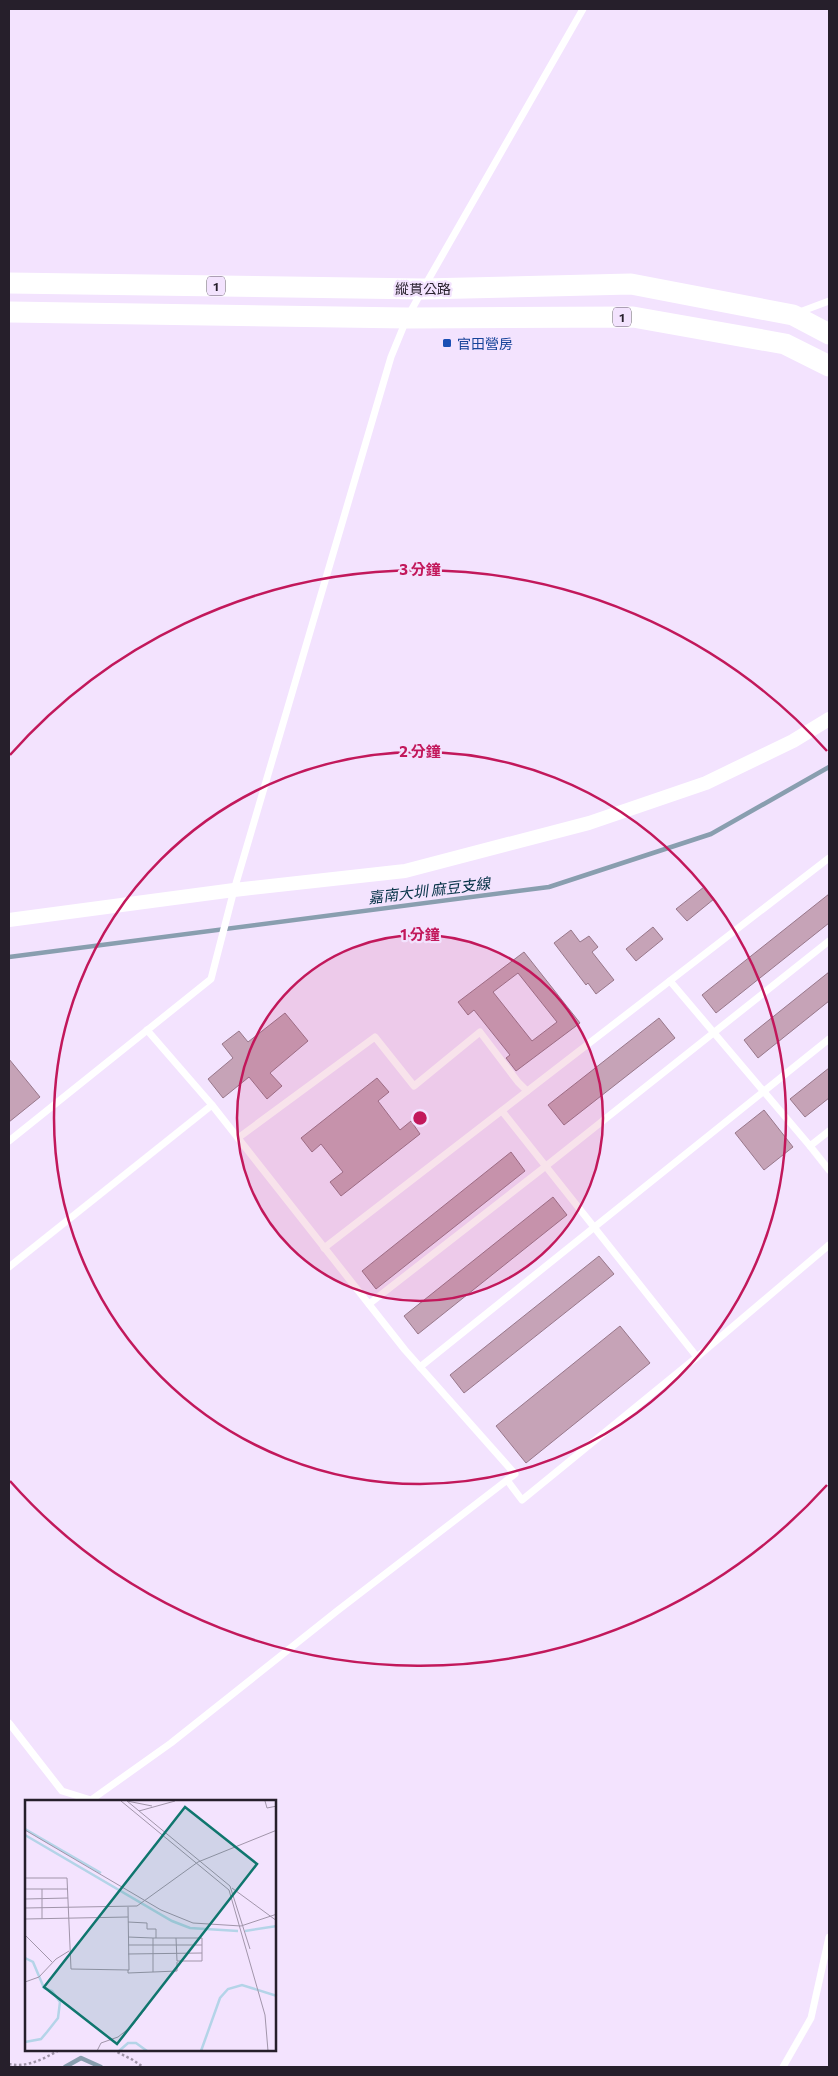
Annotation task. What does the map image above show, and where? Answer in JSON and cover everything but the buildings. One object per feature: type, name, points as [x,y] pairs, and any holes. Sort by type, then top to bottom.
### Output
[{"type":"main road","name":"縱貫公路","points":[[9,283],[423,289],[631,284],[793,314],[829,334]]},
{"type":"main road","name":"1","points":[[9,312],[407,318],[633,317],[785,344],[829,366]]},
{"type":"street","points":[[9,920],[234,890],[405,872],[589,823],[706,783],[793,741],[829,719]]},
{"type":"lane","points":[[9,1141],[211,979],[234,890],[388,367],[407,318],[583,9]]},
{"type":"lane","points":[[793,314],[829,301]]},
{"type":"lane","points":[[324,1248],[829,858]]},
{"type":"lane","points":[[368,1304],[546,1166],[829,941]]},
{"type":"lane","points":[[670,981],[829,1170]]},
{"type":"lane","points":[[9,1723],[62,1791],[91,1800],[171,1743],[337,1611],[515,1474],[420,1367],[368,1304],[212,1105],[148,1030]]},
{"type":"lane","points":[[238,1138],[375,1037],[414,1086],[480,1032],[527,1091]]},
{"type":"lane","points":[[420,1367],[829,1039]]},
{"type":"lane","points":[[9,1267],[212,1105]]},
{"type":"lane","points":[[502,1110],[697,1356]]},
{"type":"lane","points":[[810,1146],[829,1130]]},
{"type":"lane","points":[[507,1480],[522,1500],[829,1246]]},
{"type":"lane","points":[[783,2067],[811,2018],[829,1937]]},
{"type":"path","points":[[9,2064],[15,2066],[41,2061],[56,2051]]},
{"type":"path","points":[[115,2051],[143,2067]]},
{"type":"waterway","name":"嘉南大圳 麻豆支線","points":[[9,957],[549,887],[711,834],[829,767]]},
{"type":"waterway","points":[[65,2067],[81,2058],[101,2067]]},
{"type":"place","name":"官田營房","points":[[447,343]]}]
